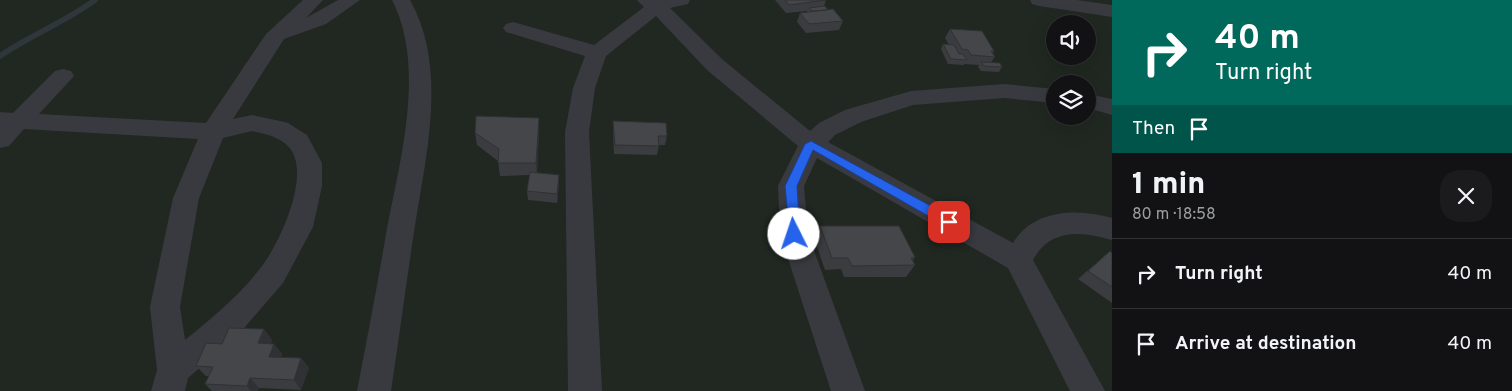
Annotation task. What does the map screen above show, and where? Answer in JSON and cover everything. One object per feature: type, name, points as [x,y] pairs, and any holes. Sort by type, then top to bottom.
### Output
[{"type":"street","points":[[171,380],[165,307],[186,198],[213,132],[273,38],[314,0]]},
{"type":"street","points":[[273,38],[319,20],[351,0]]},
{"type":"street","points":[[374,391],[417,132],[420,95],[416,46],[405,6],[401,0]]},
{"type":"street","points":[[585,391],[576,132],[584,88],[597,54],[651,3],[682,0]]},
{"type":"street","points":[[1039,0],[1112,11]]},
{"type":"street","points":[[651,3],[715,65],[811,144],[1018,260],[1088,391]]},
{"type":"street","points":[[513,28],[597,54]]},
{"type":"street","points":[[0,140],[9,121],[63,76]]},
{"type":"street","points":[[848,391],[794,234],[791,186],[811,144],[828,129],[853,116],[910,98],[1004,91],[1046,95]]},
{"type":"street","points":[[1096,103],[1112,107]]},
{"type":"street","points":[[9,121],[213,132],[252,123],[280,129],[298,141],[309,163],[309,186],[299,227],[273,274],[228,324],[171,380]]},
{"type":"street","points":[[1018,260],[1023,248],[1047,227],[1070,222],[1112,229]]},
{"type":"shaded area","points":[[0,0],[1112,0],[1112,391],[0,391]]},
{"type":"building","points":[[785,0],[826,0],[789,5]]},
{"type":"building","points":[[825,6],[828,10],[812,11],[809,8]]},
{"type":"building","points":[[833,9],[843,21],[809,24],[800,13]]},
{"type":"building","points":[[950,29],[982,31],[994,51],[991,51],[995,57],[971,55],[968,50],[962,49]]},
{"type":"building","points":[[943,44],[954,45],[959,54],[963,54],[967,60],[951,59]]},
{"type":"building","points":[[981,62],[1000,63],[1002,67],[984,66]]},
{"type":"building","points":[[476,116],[539,118],[536,163],[498,163],[499,149],[475,133]]},
{"type":"building","points":[[613,121],[666,123],[667,136],[658,136],[659,146],[615,145]]},
{"type":"building","points":[[530,172],[559,175],[557,194],[527,191]]},
{"type":"building","points":[[820,226],[899,226],[915,257],[911,258],[915,265],[852,266],[848,258],[832,258]]},
{"type":"building","points":[[1110,251],[1112,253],[1112,287],[1088,271]]},
{"type":"building","points":[[229,328],[264,329],[258,343],[274,344],[269,357],[301,358],[294,380],[250,378],[247,386],[205,384],[213,367],[196,366],[206,343],[222,344]]},
{"type":"waterway","points":[[0,56],[95,0]]},
{"type":"route","points":[[794,234],[791,186],[811,144],[949,222]]}]
